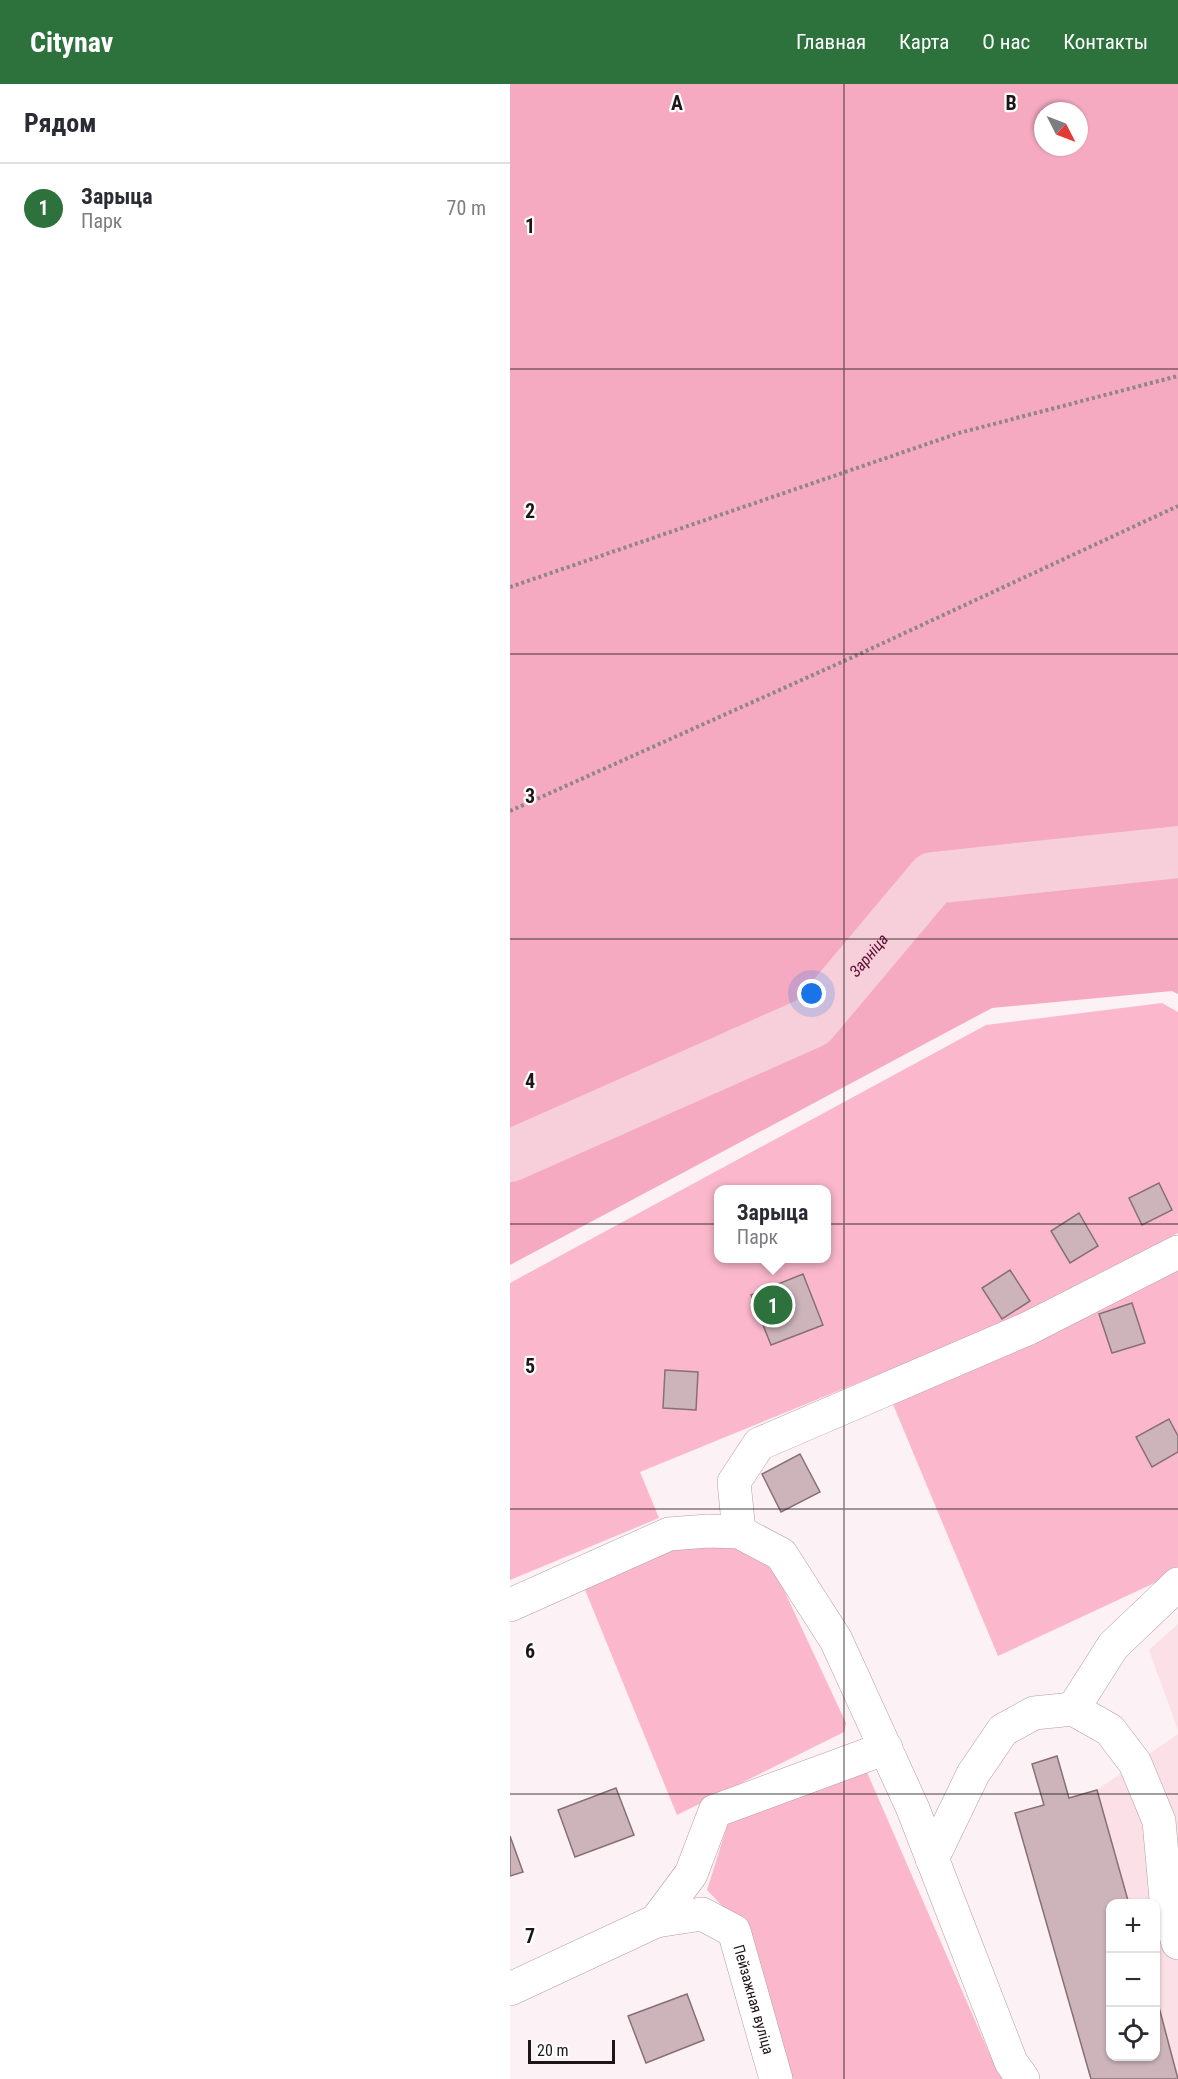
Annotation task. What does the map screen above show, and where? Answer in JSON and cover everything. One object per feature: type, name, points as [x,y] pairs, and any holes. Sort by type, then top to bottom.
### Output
[{"type":"street","points":[[739,1532],[734,1482],[759,1444],[1029,1328],[1178,1252]]},
{"type":"street","points":[[510,1605],[669,1534],[708,1531],[739,1532],[781,1554],[837,1641],[913,1809],[991,2016],[1011,2062],[1023,2079]]},
{"type":"street","points":[[1073,1709],[1113,1646],[1178,1584]]},
{"type":"street","points":[[932,1859],[973,1774],[1003,1730],[1034,1713],[1073,1709],[1110,1730],[1135,1763],[1159,1821],[1166,1899],[1178,1943]]},
{"type":"street","points":[[510,1989],[656,1922],[691,1874],[715,1811],[886,1748]]},
{"type":"street","name":"Пейзажная вуліца","points":[[656,1922],[702,1914],[734,1932],[776,2079]]},
{"type":"path","points":[[510,587],[959,433],[1178,376]]},
{"type":"path","points":[[510,811],[853,657],[1178,506]]},
{"type":"shaded area","points":[[510,84],[1178,84],[1178,994],[1172,991],[992,1008],[510,1265]]},
{"type":"shaded area","points":[[1162,1003],[1178,1012],[1178,1233],[992,1328],[640,1472],[659,1518],[510,1580],[510,1283],[986,1025]]},
{"type":"shaded area","points":[[1178,1263],[1178,1572],[998,1656],[892,1402]]},
{"type":"shaded area","points":[[706,1536],[769,1558],[846,1723],[844,1732],[677,1815],[581,1580]]},
{"type":"shaded area","points":[[1178,1624],[1178,1730],[1149,1650]]},
{"type":"shaded area","points":[[1178,1734],[1178,2079],[1091,2079],[1015,1813],[1097,1790]]},
{"type":"shaded area","points":[[866,1770],[997,2071],[1003,2079],[790,2079],[728,1912],[707,1890],[729,1820]]},
{"type":"building","points":[[1159,1183],[1172,1210],[1142,1225],[1129,1198]]},
{"type":"building","points":[[1079,1213],[1098,1246],[1070,1263],[1051,1231]]},
{"type":"building","points":[[1010,1270],[1030,1301],[1002,1319],[982,1288]]},
{"type":"building","points":[[803,1274],[823,1325],[771,1345],[751,1295]]},
{"type":"building","points":[[1132,1303],[1145,1343],[1112,1353],[1099,1314]]},
{"type":"building","points":[[665,1370],[698,1372],[696,1410],[663,1408]]},
{"type":"building","points":[[1169,1419],[1178,1436],[1178,1452],[1152,1467],[1136,1437]]},
{"type":"building","points":[[800,1454],[820,1492],[781,1512],[762,1474]]},
{"type":"building","points":[[1057,1756],[1069,1798],[1097,1790],[1128,1899],[1106,1899],[1106,2061],[1160,2061],[1160,2011],[1178,2079],[1091,2079],[1015,1813],[1044,1805],[1032,1764]]},
{"type":"building","points":[[616,1788],[634,1835],[575,1857],[558,1810]]},
{"type":"building","points":[[510,1836],[523,1872],[510,1876]]},
{"type":"building","points":[[687,1994],[704,2040],[646,2063],[628,2016]]},
{"type":"waterway","name":"Зарніца","points":[[510,1156],[812,1022],[933,878],[1178,852]]},
{"type":"place","name":"Зарыца","points":[[773,1305]]}]
